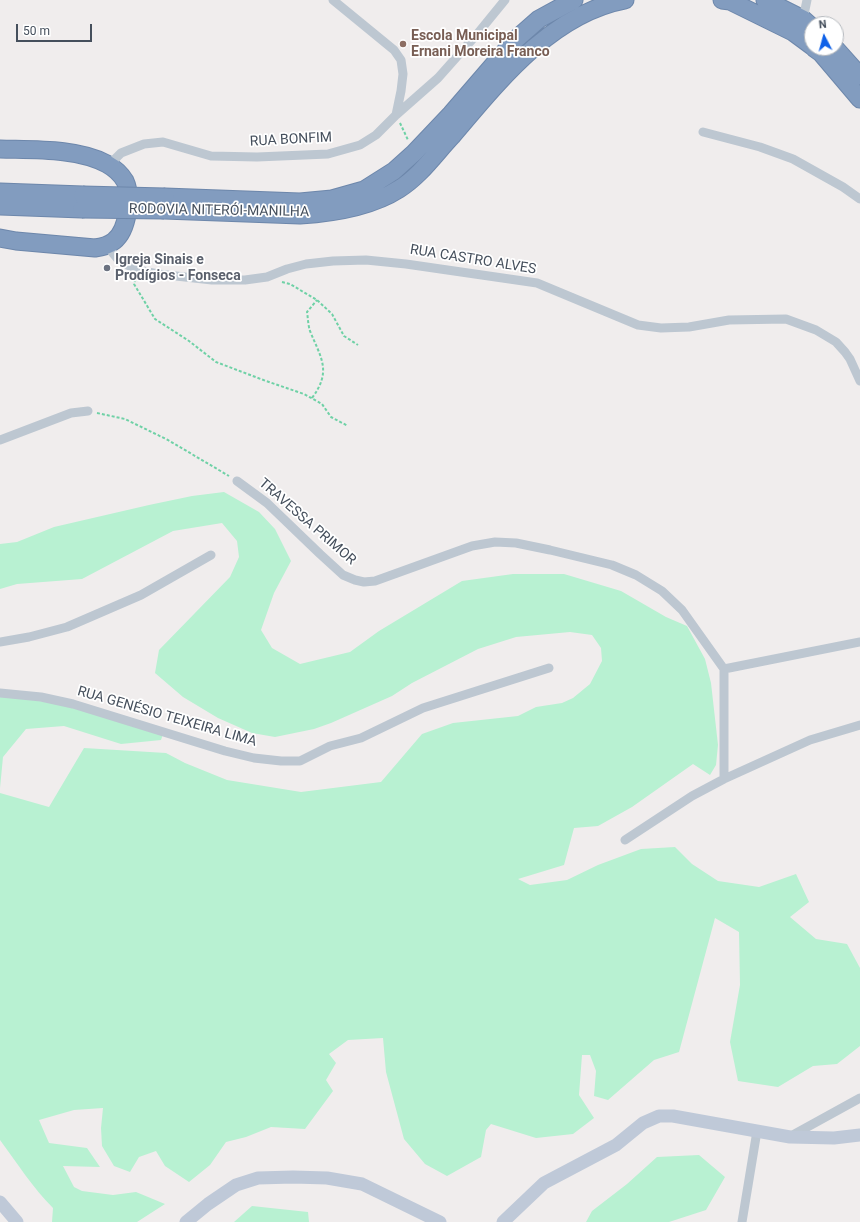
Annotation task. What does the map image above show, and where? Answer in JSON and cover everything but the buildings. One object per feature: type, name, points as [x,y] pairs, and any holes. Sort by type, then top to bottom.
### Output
[{"type":"highway","name":"RODOVIA NITERÓI-MANILHA","points":[[0,206],[82,202],[300,202],[332,199],[364,190],[394,171],[414,153],[451,114],[514,41],[540,20],[574,0]]},
{"type":"highway","name":"RODOVIA NITERÓI-MANILHA","points":[[165,203],[300,215],[317,214],[368,204],[398,190],[422,170],[499,81],[529,51],[577,17],[612,2],[625,0]]},
{"type":"highway","points":[[722,0],[730,2],[793,32],[804,40]]},
{"type":"highway","points":[[766,0],[804,21]]},
{"type":"highway","points":[[823,56],[860,100]]},
{"type":"highway","points":[[842,56],[860,76]]},
{"type":"highway","points":[[0,149],[40,150],[84,155],[98,159],[119,173],[125,182],[128,203],[124,230],[118,238],[107,246],[95,248],[16,241],[0,238]]},
{"type":"highway","name":"RODOVIA NITERÓI-MANILHA","points":[[0,192],[82,202]]},
{"type":"street","name":"RUA BONFIM","points":[[109,165],[121,153],[144,144],[162,142],[211,156],[296,156],[328,154],[360,145],[376,135],[396,114],[402,91],[403,74],[400,60],[394,50],[333,0]]},
{"type":"street","points":[[396,114],[438,78],[505,0]]},
{"type":"street","points":[[807,16],[808,0]]},
{"type":"street","points":[[703,132],[760,147],[792,159],[843,187],[860,199]]},
{"type":"street","name":"RUA CASTRO ALVES","points":[[107,246],[117,258],[125,264],[138,270],[158,274],[212,280],[245,280],[267,277],[287,269],[306,264],[366,260],[406,264],[537,283],[638,325],[661,328],[682,327],[729,320],[786,319],[816,330],[836,342],[848,355],[860,381]]},
{"type":"street","points":[[0,440],[71,413],[88,411]]},
{"type":"street","name":"TRAVESSA PRIMOR","points":[[238,481],[267,503],[343,575],[354,580],[364,582],[375,581],[472,546],[495,542],[516,543],[612,565],[636,575],[662,591],[682,610],[724,669]]},
{"type":"street","points":[[0,642],[29,637],[67,627],[140,595],[211,555]]},
{"type":"street","points":[[724,779],[724,669],[860,642]]},
{"type":"street","name":"RUA GENÉSIO TEIXEIRA LIMA","points":[[0,693],[41,697],[73,704],[225,751],[254,758],[281,761],[300,761],[330,746],[361,738],[423,708],[549,668]]},
{"type":"street","points":[[625,840],[692,796],[724,779],[810,740],[860,725]]},
{"type":"street","points":[[790,1137],[860,1098]]},
{"type":"street","points":[[508,1220],[544,1183],[616,1145],[643,1123],[659,1116],[673,1116],[790,1137],[834,1138],[860,1135]]},
{"type":"street","points":[[742,1222],[757,1131]]},
{"type":"street","points":[[186,1222],[236,1184],[258,1178],[293,1177],[327,1178],[362,1184],[440,1222]]},
{"type":"street","points":[[5,1211],[16,1222]]},
{"type":"path","points":[[396,114],[414,153]]},
{"type":"path","points":[[138,270],[134,284],[155,319],[189,341],[216,362],[304,394],[322,404],[331,417],[348,426]]},
{"type":"path","points":[[267,277],[290,284],[317,300],[332,314],[344,336],[358,345]]},
{"type":"path","points":[[312,398],[319,390],[324,377],[322,360],[310,330],[307,312],[317,300]]},
{"type":"path","name":"TRAVESSA PRIMOR","points":[[88,411],[125,419],[168,440],[238,481]]},
{"type":"green space","points":[[224,492],[259,512],[275,529],[291,561],[274,593],[261,630],[272,648],[300,664],[350,652],[379,631],[462,581],[513,574],[564,574],[621,591],[666,617],[687,626],[705,659],[711,683],[718,745],[716,765],[710,775],[693,764],[632,807],[598,826],[574,828],[564,865],[518,879],[530,885],[567,880],[598,865],[641,849],[675,847],[692,864],[718,881],[759,887],[796,874],[809,902],[790,917],[816,939],[847,944],[860,968],[860,1046],[837,1064],[813,1066],[778,1087],[738,1081],[730,1042],[740,985],[739,932],[715,918],[679,1052],[654,1060],[608,1100],[594,1096],[596,1071],[590,1055],[582,1055],[579,1095],[594,1118],[573,1134],[536,1138],[491,1124],[486,1130],[481,1157],[447,1176],[425,1164],[404,1139],[386,1072],[383,1038],[348,1040],[329,1054],[336,1063],[326,1080],[333,1091],[305,1129],[271,1127],[246,1137],[226,1142],[210,1165],[189,1182],[165,1166],[156,1151],[139,1157],[130,1172],[114,1166],[102,1146],[101,1128],[103,1108],[74,1110],[39,1120],[49,1143],[87,1148],[100,1167],[63,1166],[74,1187],[82,1191],[113,1195],[136,1192],[165,1204],[137,1222],[52,1222],[53,1208],[32,1184],[0,1140],[0,793],[49,807],[84,748],[166,753],[185,763],[227,780],[301,792],[381,782],[422,734],[453,723],[518,716],[536,707],[562,703],[573,698],[590,684],[602,661],[601,648],[592,635],[570,632],[516,637],[478,649],[412,683],[392,696],[331,723],[314,729],[275,737],[252,733],[218,718],[183,697],[155,673],[159,650],[230,577],[239,557],[237,541],[222,523],[173,531],[82,579],[17,584],[0,589],[0,544],[17,542],[54,527],[192,496]]},
{"type":"green space","points":[[4,694],[71,707],[163,734],[161,740],[121,744],[64,726],[26,729],[3,757],[0,788],[0,695]]},
{"type":"green space","points":[[699,1155],[725,1177],[706,1210],[669,1222],[586,1222],[592,1211],[627,1184],[657,1157]]},
{"type":"green space","points":[[252,1206],[308,1212],[309,1222],[234,1222]]},
{"type":"place","name":"Escola Municipal Ernani Moreira Franco","points":[[403,44]]},
{"type":"place","name":"Igreja Sinais e Prodígios - Fonseca","points":[[107,268]]}]
